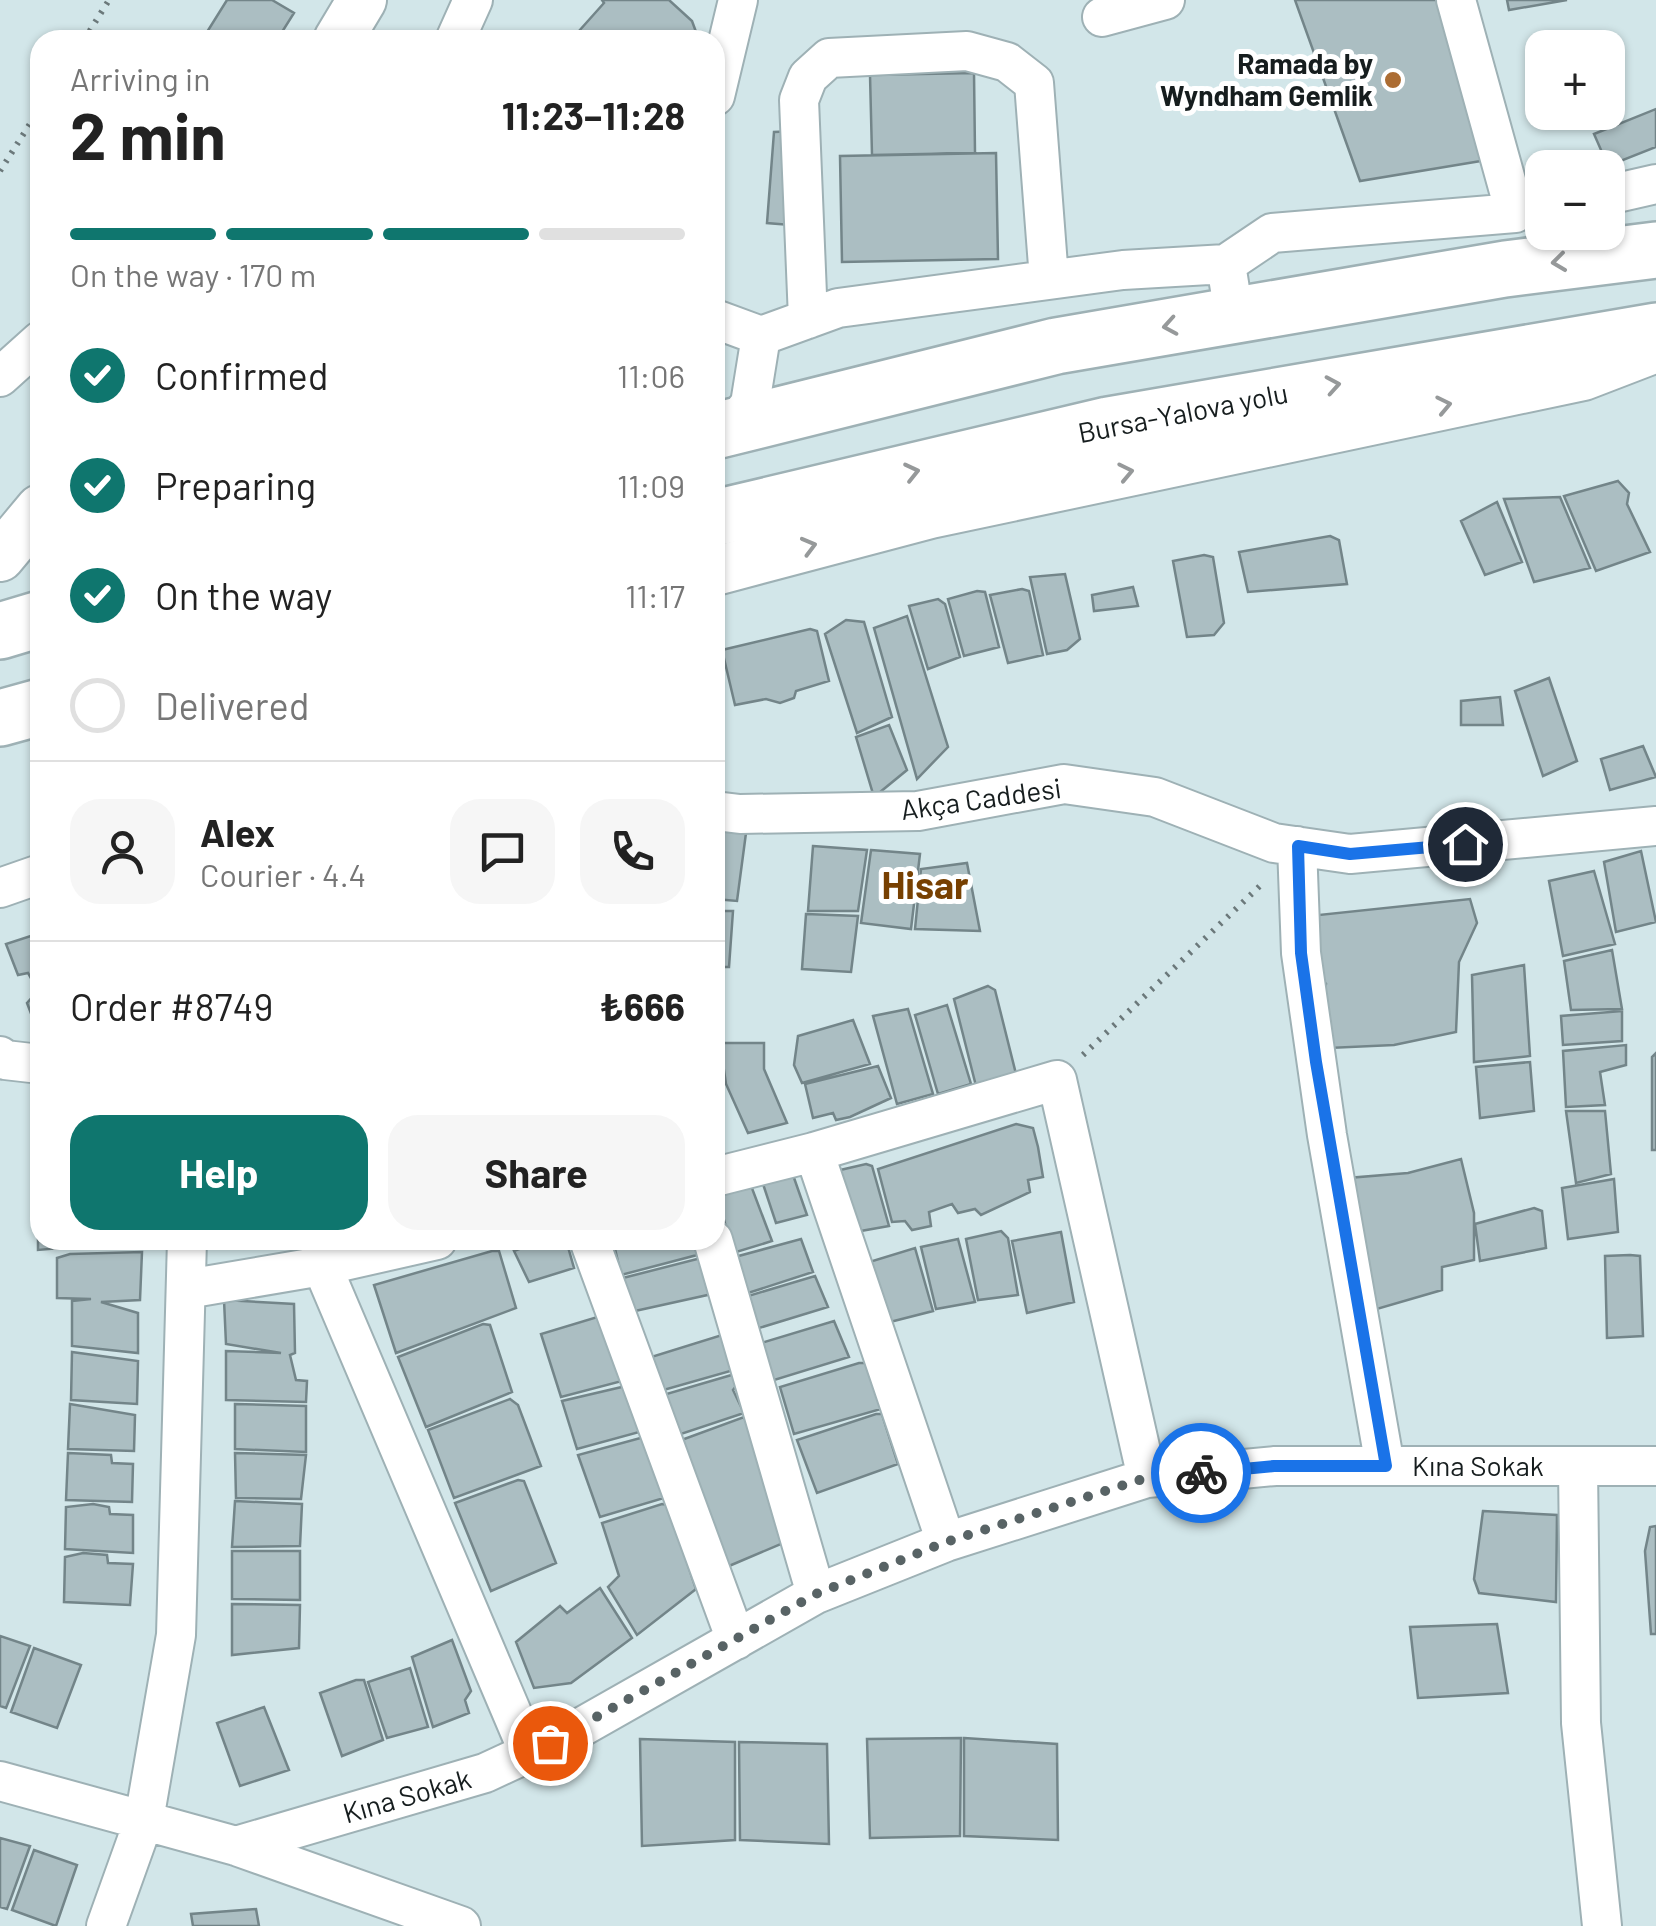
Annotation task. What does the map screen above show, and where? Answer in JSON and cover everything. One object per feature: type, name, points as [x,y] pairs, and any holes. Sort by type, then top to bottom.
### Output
[{"type":"highway","points":[[728,417],[857,393],[1056,346],[1230,290],[1505,269],[1656,250]]},
{"type":"highway","name":"Bursa-Yalova yolu","points":[[725,516],[1108,425],[1656,331]]},
{"type":"highway","points":[[0,630],[30,622]]},
{"type":"highway","points":[[0,720],[30,710]]},
{"type":"main road","points":[[344,30],[362,0]]},
{"type":"main road","points":[[371,30],[381,0]]},
{"type":"main road","points":[[725,568],[930,514],[1583,376],[1656,348]]},
{"type":"main road","points":[[0,558],[30,522]]},
{"type":"main road","points":[[0,720],[30,717]]},
{"type":"street","points":[[460,30],[473,0]]},
{"type":"street","points":[[725,54],[738,0]]},
{"type":"street","points":[[1102,17],[1165,0]]},
{"type":"street","points":[[1456,0],[1525,199]]},
{"type":"street","points":[[808,319],[799,100],[808,78],[829,58],[967,51],[1007,62],[1034,83],[1048,280]]},
{"type":"street","points":[[1625,192],[1656,184]]},
{"type":"street","points":[[725,323],[761,336],[838,308],[1123,270],[1230,290],[1272,233],[1525,211]]},
{"type":"street","points":[[728,417],[761,336]]},
{"type":"street","points":[[0,376],[30,350]]},
{"type":"street","name":"Akça Caddesi","points":[[725,812],[918,811],[1064,784],[1155,798],[1274,843],[1350,854],[1656,826]]},
{"type":"street","points":[[1298,846],[1304,971],[1327,1136],[1386,1466]]},
{"type":"street","points":[[0,888],[30,878]]},
{"type":"street","points":[[0,1056],[30,1063]]},
{"type":"street","points":[[725,1174],[1057,1080],[1146,1478]]},
{"type":"street","points":[[814,1152],[946,1542]]},
{"type":"street","points":[[106,1926],[144,1820],[176,1635],[187,1250]]},
{"type":"street","points":[[188,1288],[393,1250]]},
{"type":"street","points":[[593,1250],[736,1640]]},
{"type":"street","points":[[716,1250],[816,1594]]},
{"type":"street","points":[[322,1266],[529,1753]]},
{"type":"street","name":"Kına Sokak","points":[[236,1846],[485,1773],[571,1733],[816,1594],[946,1542],[1146,1478],[1274,1466],[1656,1466]]},
{"type":"street","points":[[1578,1466],[1581,1724],[1602,1926]]},
{"type":"street","points":[[0,1781],[236,1846],[461,1926]]},
{"type":"path","points":[[90,30],[109,0]]},
{"type":"path","points":[[0,171],[30,124]]},
{"type":"path","points":[[1057,1080],[1236,911],[1298,846]]},
{"type":"building","points":[[227,0],[272,0],[294,13],[283,30],[208,30]]},
{"type":"building","points":[[602,0],[669,0],[692,21],[695,30],[580,30],[604,3]]},
{"type":"building","name":"Ramada by Wyndham Gemlik","points":[[1295,0],[1437,0],[1487,160],[1360,181]]},
{"type":"building","points":[[1507,0],[1567,0],[1509,10]]},
{"type":"building","points":[[974,73],[975,153],[872,155],[870,75]]},
{"type":"building","points":[[1656,109],[1656,147],[1625,159],[1625,150],[1601,150],[1594,134],[1625,130],[1625,122]]},
{"type":"building","points":[[795,131],[790,225],[767,223],[774,132]]},
{"type":"building","points":[[996,153],[998,259],[842,262],[840,156]]},
{"type":"building","points":[[1618,481],[1629,493],[1627,504],[1650,552],[1596,571],[1564,496]]},
{"type":"building","points":[[1560,497],[1590,568],[1534,582],[1504,499]]},
{"type":"building","points":[[1497,502],[1522,562],[1485,575],[1461,521]]},
{"type":"building","points":[[1330,536],[1339,540],[1347,584],[1248,592],[1239,552]]},
{"type":"building","points":[[1213,557],[1224,623],[1214,635],[1187,637],[1173,561]]},
{"type":"building","points":[[1065,574],[1080,639],[1067,650],[1047,654],[1030,577]]},
{"type":"building","points":[[1133,587],[1138,606],[1094,611],[1092,595]]},
{"type":"building","points":[[1029,591],[1043,655],[1008,663],[990,595]]},
{"type":"building","points":[[985,592],[999,647],[964,656],[948,599]]},
{"type":"building","points":[[938,599],[945,604],[960,657],[928,669],[909,606]]},
{"type":"building","points":[[907,616],[948,747],[917,779],[874,628]]},
{"type":"building","points":[[846,620],[864,622],[892,717],[857,733],[825,634]]},
{"type":"building","points":[[810,629],[817,631],[829,681],[796,691],[794,698],[780,703],[766,699],[735,705],[725,649]]},
{"type":"building","points":[[1549,678],[1577,761],[1543,776],[1515,691]]},
{"type":"building","points":[[1500,697],[1503,725],[1461,725],[1461,701]]},
{"type":"building","points":[[889,725],[907,770],[874,797],[856,737]]},
{"type":"building","points":[[1643,746],[1656,777],[1610,790],[1601,759]]},
{"type":"building","points":[[725,831],[746,833],[737,901],[725,900]]},
{"type":"building","points":[[813,846],[867,850],[858,911],[808,911]]},
{"type":"building","points":[[871,850],[920,854],[911,929],[861,923]]},
{"type":"building","points":[[1641,851],[1656,922],[1616,932],[1604,862]]},
{"type":"building","points":[[967,863],[980,931],[915,929],[921,869]]},
{"type":"building","points":[[1594,871],[1615,944],[1563,956],[1549,881]]},
{"type":"building","points":[[1470,899],[1477,923],[1459,962],[1456,1032],[1394,1045],[1329,1048],[1330,1021],[1322,994],[1326,984],[1318,973],[1309,916]]},
{"type":"building","points":[[725,911],[733,911],[729,967],[725,967]]},
{"type":"building","points":[[806,914],[858,916],[851,972],[802,969]]},
{"type":"building","points":[[30,936],[30,977],[28,973],[18,975],[6,944]]},
{"type":"building","points":[[1612,950],[1622,1009],[1571,1010],[1564,961]]},
{"type":"building","points":[[1524,965],[1530,1056],[1474,1062],[1472,975]]},
{"type":"building","points":[[988,986],[995,990],[1016,1074],[976,1086],[954,999]]},
{"type":"building","points":[[947,1005],[971,1084],[938,1094],[915,1015]]},
{"type":"building","points":[[908,1009],[933,1094],[897,1104],[873,1016]]},
{"type":"building","points":[[1622,1011],[1622,1041],[1563,1045],[1561,1016]]},
{"type":"building","points":[[853,1020],[870,1064],[802,1083],[794,1065],[798,1036]]},
{"type":"building","points":[[725,1043],[764,1043],[764,1069],[787,1123],[748,1133],[726,1084]]},
{"type":"building","points":[[1626,1045],[1626,1065],[1600,1072],[1605,1105],[1566,1107],[1563,1051]]},
{"type":"building","points":[[1656,1053],[1656,1150],[1652,1150],[1652,1057]]},
{"type":"building","points":[[1530,1062],[1534,1111],[1480,1118],[1476,1067]]},
{"type":"building","points":[[878,1066],[891,1098],[850,1117],[836,1120],[833,1113],[813,1118],[805,1084]]},
{"type":"building","points":[[1566,1111],[1605,1111],[1611,1174],[1576,1183]]},
{"type":"building","points":[[1016,1124],[1033,1128],[1038,1147],[1043,1177],[1028,1180],[1030,1192],[981,1215],[975,1209],[958,1213],[952,1204],[929,1212],[931,1226],[912,1230],[905,1221],[892,1222],[878,1169]]},
{"type":"building","points":[[1461,1159],[1474,1213],[1474,1260],[1442,1267],[1442,1290],[1370,1311],[1348,1178],[1408,1173]]},
{"type":"building","points":[[872,1166],[889,1226],[855,1232],[836,1171]]},
{"type":"building","points":[[793,1175],[807,1215],[776,1223],[763,1184]]},
{"type":"building","points":[[1614,1179],[1618,1232],[1568,1239],[1562,1188]]},
{"type":"building","points":[[750,1183],[772,1241],[733,1253],[725,1224],[725,1191]]},
{"type":"building","points":[[1534,1208],[1542,1211],[1546,1248],[1480,1261],[1475,1224]]},
{"type":"building","points":[[1001,1231],[1008,1238],[1018,1295],[978,1300],[966,1239]]},
{"type":"building","points":[[1061,1232],[1074,1302],[1027,1313],[1012,1241]]},
{"type":"building","points":[[801,1239],[813,1272],[745,1294],[735,1257]]},
{"type":"building","points":[[958,1239],[975,1302],[936,1309],[921,1247]]},
{"type":"building","points":[[915,1248],[933,1311],[890,1322],[866,1263]]},
{"type":"building","points":[[569,1250],[574,1268],[529,1282],[514,1251]]},
{"type":"building","points":[[615,1250],[696,1250],[697,1255],[621,1275]]},
{"type":"building","points":[[499,1251],[516,1308],[396,1353],[374,1285]]},
{"type":"building","points":[[142,1252],[140,1300],[101,1302],[138,1313],[138,1353],[72,1346],[72,1301],[91,1299],[57,1298],[57,1258],[70,1254]]},
{"type":"building","points":[[1605,1256],[1640,1256],[1643,1336],[1607,1338]]},
{"type":"building","points":[[701,1258],[712,1294],[626,1313],[619,1279]]},
{"type":"building","points":[[815,1276],[828,1307],[756,1329],[748,1296]]},
{"type":"building","points":[[224,1300],[294,1304],[295,1353],[290,1355],[296,1380],[307,1381],[306,1402],[226,1400],[226,1351],[281,1353],[226,1344]]},
{"type":"building","points":[[604,1315],[626,1380],[561,1397],[541,1334]]},
{"type":"building","points":[[834,1321],[849,1357],[771,1381],[761,1343]]},
{"type":"building","points":[[483,1324],[490,1325],[512,1392],[426,1427],[398,1357]]},
{"type":"building","points":[[722,1335],[734,1370],[660,1391],[648,1358]]},
{"type":"building","points":[[72,1352],[138,1361],[137,1404],[71,1400]]},
{"type":"building","points":[[866,1363],[881,1409],[794,1434],[780,1387]]},
{"type":"building","points":[[735,1374],[741,1380],[733,1390],[744,1413],[675,1436],[663,1395]]},
{"type":"building","points":[[626,1386],[643,1431],[577,1449],[562,1401]]},
{"type":"building","points":[[510,1399],[518,1405],[541,1466],[454,1498],[428,1430]]},
{"type":"building","points":[[70,1404],[135,1415],[134,1451],[68,1449]]},
{"type":"building","points":[[235,1404],[306,1406],[306,1452],[235,1449]]},
{"type":"building","points":[[882,1414],[898,1464],[817,1493],[797,1440]]},
{"type":"building","points":[[744,1417],[795,1538],[729,1566],[676,1442]]},
{"type":"building","points":[[644,1437],[664,1498],[600,1517],[578,1455]]},
{"type":"building","points":[[68,1453],[111,1455],[112,1463],[133,1464],[132,1502],[66,1500]]},
{"type":"building","points":[[235,1453],[306,1455],[301,1499],[236,1498]]},
{"type":"building","points":[[524,1481],[556,1563],[491,1591],[455,1503]]},
{"type":"building","points":[[235,1501],[302,1504],[300,1546],[232,1547]]},
{"type":"building","points":[[668,1505],[696,1589],[637,1635],[608,1587],[619,1576],[602,1523]]},
{"type":"building","points":[[66,1507],[109,1507],[110,1514],[133,1515],[133,1553],[65,1549]]},
{"type":"building","points":[[1483,1511],[1557,1515],[1556,1602],[1479,1593],[1474,1579]]},
{"type":"building","points":[[1656,1526],[1656,1634],[1651,1634],[1645,1551],[1650,1527]]},
{"type":"building","points":[[232,1551],[300,1551],[300,1600],[232,1599]]},
{"type":"building","points":[[83,1553],[107,1555],[108,1563],[133,1564],[130,1605],[64,1602],[65,1557]]},
{"type":"building","points":[[600,1588],[632,1638],[571,1683],[534,1688],[516,1642],[560,1606],[567,1613]]},
{"type":"building","points":[[232,1604],[300,1605],[299,1648],[232,1655]]},
{"type":"building","points":[[1497,1624],[1508,1693],[1418,1698],[1410,1627]]},
{"type":"building","points":[[0,1636],[30,1646],[6,1708],[0,1706]]},
{"type":"building","points":[[452,1640],[471,1691],[465,1700],[469,1713],[433,1727],[412,1657]]},
{"type":"building","points":[[34,1648],[81,1665],[57,1728],[11,1712]]},
{"type":"building","points":[[410,1668],[428,1727],[387,1738],[368,1682]]},
{"type":"building","points":[[364,1680],[383,1740],[342,1756],[320,1693]]},
{"type":"building","points":[[264,1707],[289,1770],[240,1786],[217,1723]]},
{"type":"building","points":[[961,1738],[960,1836],[870,1838],[867,1739]]},
{"type":"building","points":[[964,1738],[1057,1744],[1058,1840],[964,1836]]},
{"type":"building","points":[[640,1739],[735,1742],[735,1840],[642,1846]]},
{"type":"building","points":[[739,1742],[827,1744],[829,1844],[740,1840]]},
{"type":"building","points":[[0,1838],[30,1846],[7,1909],[0,1907]]},
{"type":"building","points":[[34,1850],[77,1865],[56,1926],[12,1910]]},
{"type":"building","points":[[256,1909],[259,1926],[193,1926],[191,1914]]},
{"type":"way so far","points":[[550,1743],[816,1594],[946,1542],[1146,1478],[1201,1473]]},
{"type":"place","name":"Ramada by Wyndham Gemlik","points":[[1393,80]]},
{"type":"district","name":"Hisar","points":[[925,886]]},
{"type":"route","points":[[1201,1473],[1274,1466],[1386,1466],[1316,1062],[1301,953],[1298,846],[1350,854],[1465,844]]}]
